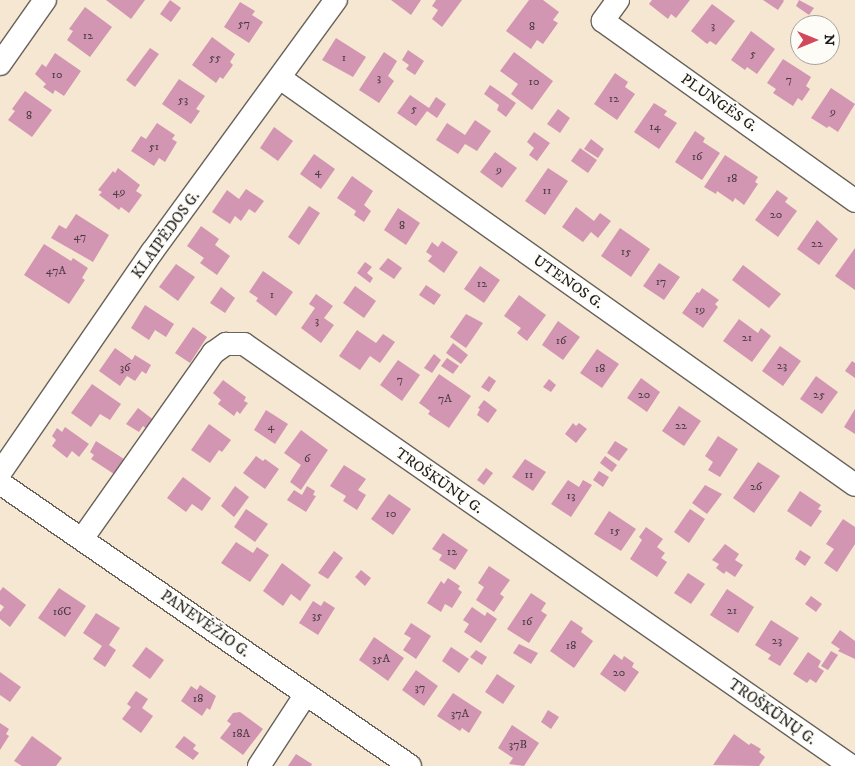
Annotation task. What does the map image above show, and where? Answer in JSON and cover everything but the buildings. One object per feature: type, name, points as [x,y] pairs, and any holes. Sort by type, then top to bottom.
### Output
[{"type":"street","points":[[0,64],[45,0]]},
{"type":"street","name":"KLAIPĖDOS G.","points":[[0,473],[152,252],[336,0]]},
{"type":"street","name":"PLUNGĖS G.","points":[[618,0],[603,21],[855,200]]},
{"type":"street","name":"UTENOS G.","points":[[280,78],[855,485]]},
{"type":"street","name":"TROŠKŪNŲ G.","points":[[82,539],[213,353],[226,344],[244,344],[851,766]]},
{"type":"street","name":"PANEVĖŽIO G.","points":[[0,483],[410,766]]},
{"type":"street","points":[[259,766],[306,694]]}]
